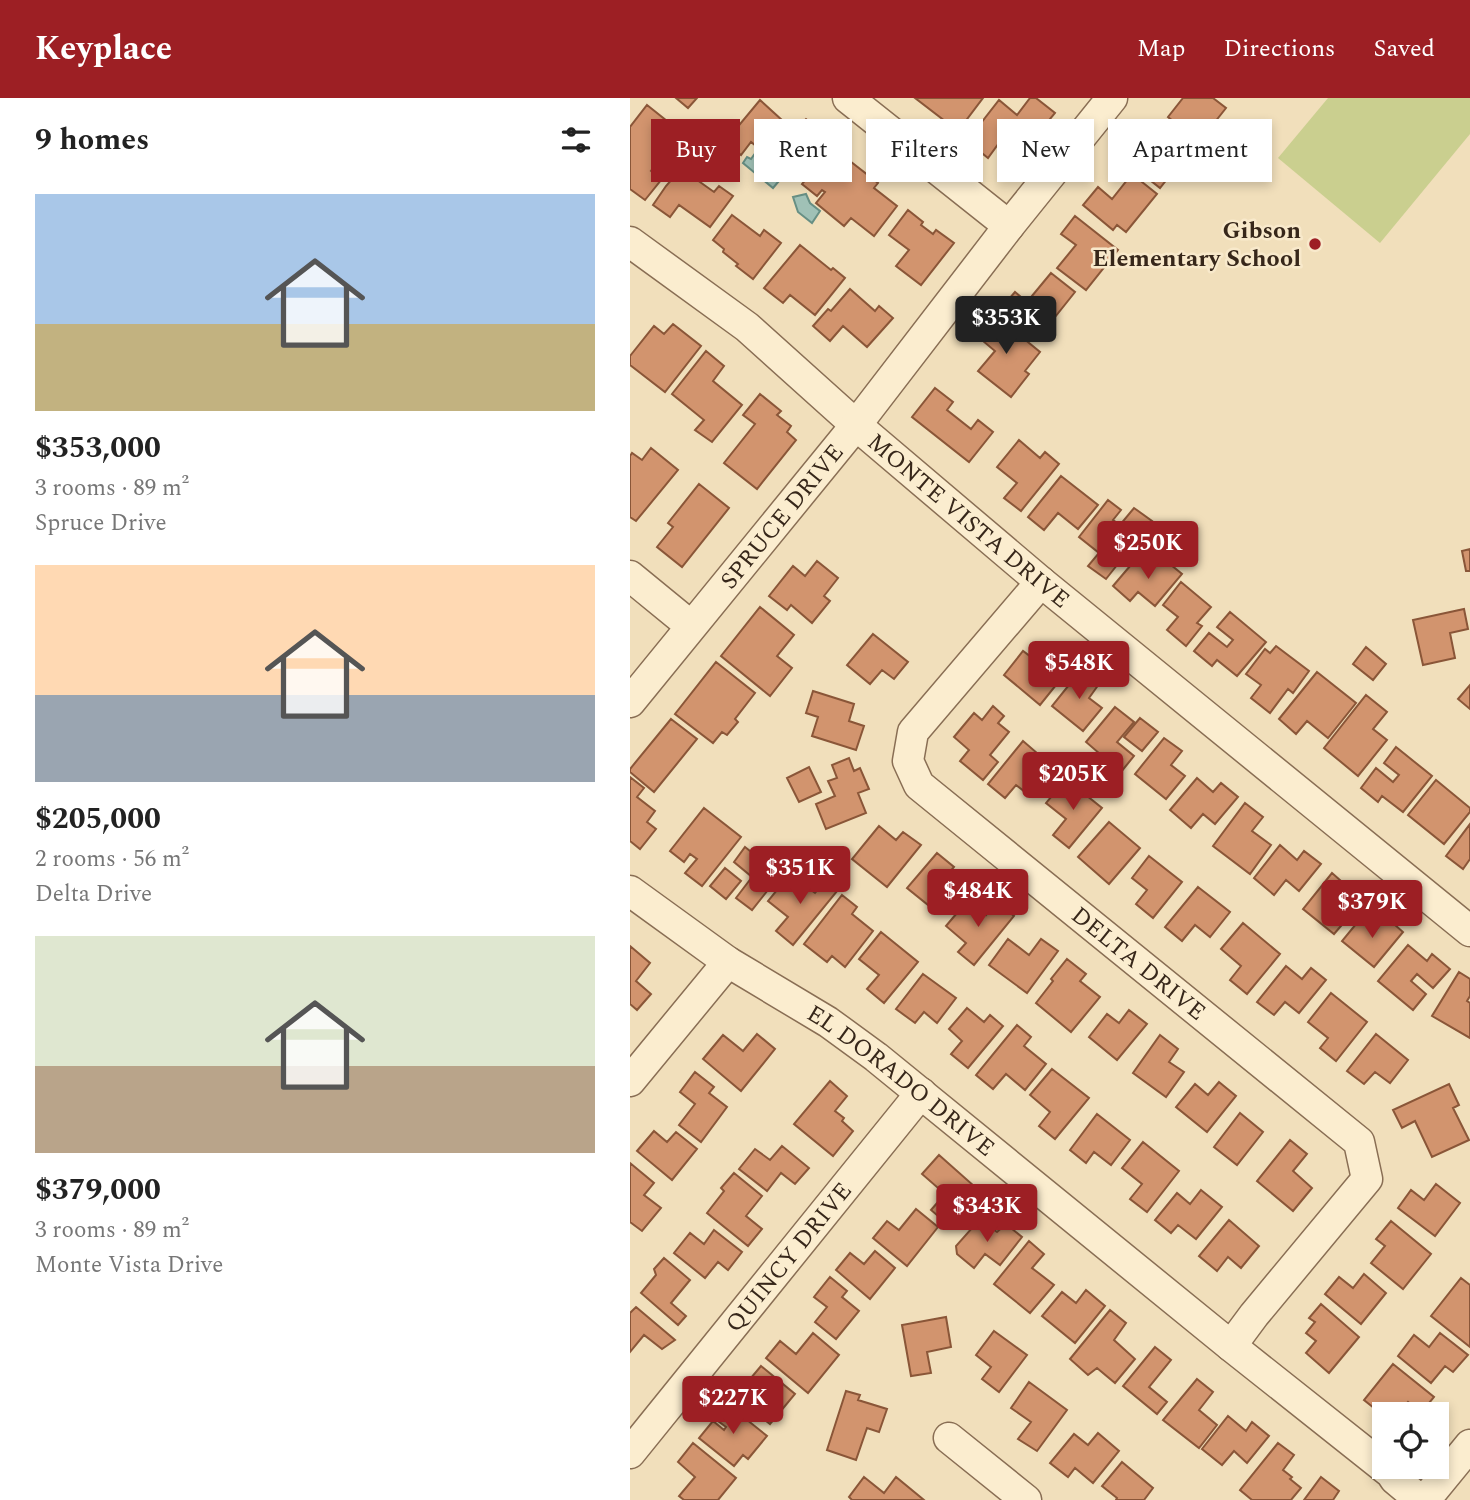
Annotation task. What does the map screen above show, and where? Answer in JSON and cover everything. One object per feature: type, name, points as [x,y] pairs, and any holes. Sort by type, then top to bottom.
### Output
[{"type":"street","points":[[848,98],[1009,226]]},
{"type":"street","name":"SPRUCE DRIVE","points":[[630,702],[856,425],[1009,226],[1112,98]]},
{"type":"street","name":"MONTE VISTA DRIVE","points":[[630,242],[747,327],[856,425],[1041,582],[1470,931]]},
{"type":"street","points":[[630,576],[691,626]]},
{"type":"street","name":"DELTA DRIVE","points":[[1041,582],[913,732],[908,761],[919,785],[1359,1142],[1367,1179],[1231,1346]]},
{"type":"street","name":"EL DORADO DRIVE","points":[[630,891],[728,962],[828,1022],[876,1057],[1423,1500]]},
{"type":"street","points":[[630,1081],[728,962]]},
{"type":"street","name":"QUINCY DRIVE","points":[[630,1453],[921,1093]]},
{"type":"street","points":[[949,1438],[1026,1500]]},
{"type":"street","points":[[1423,1500],[1470,1445]]},
{"type":"green space","points":[[1328,98],[1470,98],[1470,134],[1380,243],[1278,158]]},
{"type":"water","points":[[754,155],[754,172],[743,163],[747,157],[751,159]]},
{"type":"water","points":[[766,182],[778,182],[773,188]]},
{"type":"water","points":[[806,194],[810,203],[820,211],[812,223],[798,212],[793,197]]},
{"type":"building","points":[[676,98],[697,98],[688,108]]},
{"type":"building","points":[[915,98],[983,98],[967,119],[942,119]]},
{"type":"building","points":[[1030,98],[1036,98],[1055,113],[1050,119],[997,119],[997,146],[988,158],[983,154],[983,120],[999,100],[1017,115]]},
{"type":"building","points":[[1183,98],[1213,98],[1226,108],[1217,119],[1168,117]]},
{"type":"building","points":[[760,100],[781,119],[754,119],[754,144],[751,142],[741,155],[740,124]]},
{"type":"building","points":[[647,105],[664,119],[651,119],[651,182],[659,182],[645,200],[630,189],[630,127]]},
{"type":"building","points":[[852,163],[866,174],[866,182],[877,182],[874,188],[897,206],[874,236],[851,218],[844,226],[816,203],[825,192],[822,190],[817,196],[802,184],[852,182]]},
{"type":"building","points":[[669,182],[700,182],[714,192],[719,186],[733,196],[710,227],[679,205],[670,217],[653,205]]},
{"type":"building","points":[[1126,182],[1142,182],[1157,194],[1126,232],[1117,225],[1113,230],[1083,205],[1098,187],[1112,199]]},
{"type":"building","points":[[1152,182],[1165,182],[1160,188]]},
{"type":"building","points":[[908,210],[933,234],[936,230],[954,243],[921,285],[896,266],[909,250],[889,235]]},
{"type":"building","points":[[732,215],[760,236],[764,230],[781,243],[753,279],[736,266],[738,264],[713,240]]},
{"type":"building","points":[[1075,216],[1118,250],[1086,290],[1057,268],[1076,245],[1061,234]]},
{"type":"building","points":[[800,245],[845,278],[815,315],[790,295],[783,303],[764,288]]},
{"type":"building","points":[[1051,273],[1075,292],[1039,337],[1002,307],[1015,292],[1027,302]]},
{"type":"building","points":[[850,289],[875,311],[879,306],[893,318],[867,347],[843,326],[830,341],[813,326],[828,309],[831,311]]},
{"type":"building","points":[[995,315],[1040,352],[1025,371],[1029,374],[1011,397],[978,371],[995,351],[977,336]]},
{"type":"building","points":[[673,324],[701,346],[665,392],[630,365],[630,356],[654,326],[664,334]]},
{"type":"building","points":[[706,351],[724,366],[713,381],[742,405],[712,442],[695,430],[704,420],[672,394]]},
{"type":"building","points":[[935,388],[953,402],[947,410],[971,429],[978,420],[993,432],[969,462],[912,417]]},
{"type":"building","points":[[760,394],[781,411],[777,415],[791,426],[787,432],[796,440],[757,489],[724,463],[755,424],[743,415]]},
{"type":"building","points":[[1019,440],[1040,458],[1045,452],[1059,464],[1021,511],[1004,498],[1017,483],[997,467]]},
{"type":"building","points":[[651,448],[678,470],[636,521],[630,517],[630,456],[632,453],[642,460]]},
{"type":"building","points":[[1061,476],[1098,505],[1078,529],[1058,513],[1044,530],[1028,517]]},
{"type":"building","points":[[699,484],[729,508],[682,567],[657,547],[673,527],[668,523]]},
{"type":"building","points":[[1108,500],[1121,510],[1113,520],[1120,525],[1134,508],[1152,521],[1106,579],[1088,566],[1099,553],[1079,537]]},
{"type":"building","points":[[1470,549],[1470,571],[1466,571],[1462,551]]},
{"type":"building","points":[[1160,556],[1182,574],[1155,606],[1138,592],[1130,601],[1113,586],[1136,559],[1149,570]]},
{"type":"building","points":[[817,561],[838,578],[824,596],[830,601],[812,623],[791,605],[787,610],[769,596],[793,566],[805,576]]},
{"type":"building","points":[[1181,582],[1211,607],[1197,623],[1202,626],[1186,646],[1167,630],[1178,617],[1163,605]]},
{"type":"building","points":[[760,607],[794,635],[777,656],[792,668],[770,696],[721,656]]},
{"type":"building","points":[[1464,609],[1468,629],[1450,633],[1455,658],[1423,665],[1413,620]]},
{"type":"building","points":[[1230,612],[1266,642],[1237,676],[1217,660],[1212,666],[1194,651],[1209,633],[1227,647],[1233,640],[1217,627]]},
{"type":"building","points":[[873,634],[908,662],[894,679],[882,670],[870,684],[847,665]]},
{"type":"building","points":[[1276,646],[1309,671],[1293,693],[1288,689],[1270,713],[1251,698],[1261,685],[1246,674],[1265,649],[1270,653]]},
{"type":"building","points":[[1366,647],[1386,664],[1373,680],[1353,664]]},
{"type":"building","points":[[1055,650],[1073,664],[1040,705],[1004,675],[1023,651],[1043,666]]},
{"type":"building","points":[[716,662],[755,693],[735,719],[738,722],[727,735],[722,732],[713,743],[675,714]]},
{"type":"building","points":[[1081,670],[1099,684],[1089,698],[1102,708],[1083,731],[1052,706]]},
{"type":"building","points":[[1317,672],[1356,703],[1328,738],[1307,721],[1296,734],[1279,719]]},
{"type":"building","points":[[1470,685],[1470,709],[1458,699]]},
{"type":"building","points":[[813,691],[854,704],[849,721],[864,726],[856,750],[812,736],[818,717],[806,713]]},
{"type":"building","points":[[1366,695],[1387,712],[1373,729],[1387,740],[1358,776],[1324,748]]},
{"type":"building","points":[[993,706],[1004,716],[998,723],[1009,732],[990,755],[998,762],[983,780],[960,761],[969,750],[954,737],[974,713],[982,720]]},
{"type":"building","points":[[1115,707],[1134,722],[1117,742],[1134,756],[1121,772],[1086,742]]},
{"type":"building","points":[[1140,718],[1158,732],[1142,751],[1124,737]]},
{"type":"building","points":[[671,719],[697,739],[654,792],[630,772],[630,769]]},
{"type":"building","points":[[1164,738],[1182,751],[1171,765],[1185,776],[1166,799],[1135,774]]},
{"type":"building","points":[[1023,741],[1037,753],[1032,759],[1047,772],[1029,795],[1016,785],[1005,798],[988,784]]},
{"type":"building","points":[[1396,747],[1432,776],[1403,812],[1382,796],[1378,802],[1361,788],[1376,768],[1393,782],[1399,775],[1384,763]]},
{"type":"building","points":[[849,758],[854,771],[860,768],[869,789],[858,793],[866,813],[826,829],[816,804],[835,796],[828,781],[837,778],[832,765]]},
{"type":"building","points":[[809,767],[821,792],[799,802],[787,778]]},
{"type":"building","points":[[630,777],[644,788],[637,797],[655,811],[647,822],[656,829],[640,849],[630,841]]},
{"type":"building","points":[[1197,778],[1213,792],[1221,783],[1238,797],[1215,824],[1203,814],[1191,828],[1170,810]]},
{"type":"building","points":[[1066,779],[1102,808],[1069,848],[1053,835],[1066,819],[1046,803]]},
{"type":"building","points":[[1436,780],[1470,808],[1470,812],[1444,844],[1408,815]]},
{"type":"building","points":[[1245,803],[1263,817],[1252,831],[1271,845],[1250,874],[1213,846]]},
{"type":"building","points":[[704,808],[741,837],[702,886],[685,873],[697,859],[690,854],[684,862],[670,851]]},
{"type":"building","points":[[1109,822],[1140,848],[1109,884],[1078,857]]},
{"type":"building","points":[[1470,824],[1470,859],[1463,869],[1446,856]]},
{"type":"building","points":[[879,826],[896,840],[903,832],[921,845],[887,887],[852,859]]},
{"type":"building","points":[[1280,845],[1297,860],[1304,851],[1321,864],[1299,891],[1286,880],[1274,895],[1254,878]]},
{"type":"building","points":[[745,847],[780,875],[752,910],[736,898],[752,877],[734,862]]},
{"type":"building","points":[[937,853],[954,867],[943,880],[956,891],[938,913],[907,888]]},
{"type":"building","points":[[1149,856],[1182,882],[1153,918],[1136,904],[1147,890],[1132,878]]},
{"type":"building","points":[[725,868],[741,881],[726,899],[710,886]]},
{"type":"building","points":[[1332,873],[1349,888],[1339,900],[1353,912],[1334,934],[1303,909]]},
{"type":"building","points":[[790,874],[815,893],[826,880],[838,890],[793,945],[776,931],[788,917],[768,901]]},
{"type":"building","points":[[1198,887],[1230,912],[1210,937],[1195,925],[1182,941],[1165,927]]},
{"type":"building","points":[[842,895],[857,907],[852,914],[873,931],[845,967],[832,956],[827,962],[804,944]]},
{"type":"building","points":[[968,900],[986,915],[997,902],[1014,916],[974,965],[958,952],[966,943],[946,926]]},
{"type":"building","points":[[1386,917],[1403,932],[1374,967],[1342,941],[1361,918],[1376,930]]},
{"type":"building","points":[[1243,923],[1280,954],[1247,994],[1230,980],[1241,966],[1221,949]]},
{"type":"building","points":[[881,932],[918,962],[884,1003],[867,989],[879,975],[859,959]]},
{"type":"building","points":[[1008,939],[1029,955],[1041,939],[1058,951],[1027,993],[989,965]]},
{"type":"building","points":[[1408,945],[1427,961],[1432,954],[1450,969],[1433,988],[1417,974],[1411,981],[1426,994],[1413,1010],[1378,981]]},
{"type":"building","points":[[630,946],[650,963],[636,981],[651,994],[637,1010],[630,1004]]},
{"type":"building","points":[[1067,959],[1086,974],[1080,981],[1100,997],[1071,1032],[1036,1003]]},
{"type":"building","points":[[1286,966],[1302,979],[1311,968],[1326,980],[1299,1013],[1285,1002],[1274,1015],[1257,1002]]},
{"type":"building","points":[[1459,972],[1470,979],[1470,996],[1467,1001],[1470,1003],[1470,1038],[1432,1016]]},
{"type":"building","points":[[923,974],[956,998],[937,1023],[924,1012],[915,1023],[896,1009]]},
{"type":"building","points":[[1331,993],[1367,1022],[1336,1061],[1320,1048],[1328,1038],[1308,1022]]},
{"type":"building","points":[[967,1008],[984,1022],[990,1015],[1003,1026],[968,1068],[951,1054],[962,1041],[949,1029]]},
{"type":"building","points":[[1129,1010],[1147,1024],[1117,1060],[1089,1037],[1107,1014],[1119,1023]]},
{"type":"building","points":[[1017,1025],[1031,1037],[1024,1046],[1046,1064],[1025,1090],[1006,1074],[993,1089],[976,1075]]},
{"type":"building","points":[[757,1034],[775,1049],[741,1091],[703,1059],[723,1035],[743,1051]]},
{"type":"building","points":[[1376,1034],[1408,1060],[1390,1083],[1375,1072],[1364,1084],[1347,1071]]},
{"type":"building","points":[[1160,1035],[1178,1049],[1169,1062],[1184,1072],[1166,1097],[1133,1073]]},
{"type":"building","points":[[1052,1069],[1089,1098],[1055,1139],[1039,1126],[1050,1112],[1030,1095]]},
{"type":"building","points":[[695,1072],[714,1087],[709,1093],[727,1107],[701,1142],[679,1125],[695,1104],[680,1092]]},
{"type":"building","points":[[830,1081],[847,1096],[835,1111],[853,1131],[833,1156],[794,1124]]},
{"type":"building","points":[[1219,1082],[1236,1096],[1207,1132],[1176,1107],[1195,1084],[1208,1095]]},
{"type":"building","points":[[1449,1084],[1459,1105],[1453,1108],[1469,1140],[1432,1157],[1415,1121],[1402,1128],[1393,1110]]},
{"type":"building","points":[[1240,1113],[1263,1132],[1237,1165],[1214,1147]]},
{"type":"building","points":[[1097,1114],[1130,1140],[1111,1165],[1094,1152],[1086,1163],[1070,1150]]},
{"type":"building","points":[[654,1131],[667,1142],[676,1132],[697,1149],[672,1180],[637,1151]]},
{"type":"building","points":[[1290,1140],[1307,1154],[1293,1171],[1312,1188],[1293,1211],[1257,1181]]},
{"type":"building","points":[[1143,1142],[1179,1171],[1147,1212],[1130,1199],[1142,1184],[1122,1168]]},
{"type":"building","points":[[782,1146],[809,1168],[795,1184],[781,1173],[767,1191],[739,1169],[755,1149],[770,1160]]},
{"type":"building","points":[[939,1155],[974,1186],[944,1221],[931,1210],[945,1194],[922,1174]]},
{"type":"building","points":[[630,1163],[654,1183],[644,1195],[661,1208],[642,1231],[630,1222]]},
{"type":"building","points":[[734,1173],[762,1196],[746,1216],[762,1229],[748,1246],[707,1213],[724,1191],[721,1188]]},
{"type":"building","points":[[1436,1184],[1460,1203],[1435,1236],[1398,1208],[1411,1190],[1424,1200]]},
{"type":"building","points":[[1201,1190],[1222,1207],[1196,1239],[1178,1225],[1171,1233],[1155,1220],[1177,1193],[1190,1204]]},
{"type":"building","points":[[916,1209],[938,1227],[907,1266],[873,1238],[887,1221],[899,1230]]},
{"type":"building","points":[[980,1219],[997,1232],[1006,1224],[1022,1237],[1000,1265],[985,1254],[974,1268],[957,1254],[956,1246]]},
{"type":"building","points":[[1229,1220],[1259,1246],[1241,1268],[1228,1257],[1217,1271],[1199,1256]]},
{"type":"building","points":[[1391,1221],[1431,1254],[1403,1289],[1371,1263],[1385,1246],[1376,1239]]},
{"type":"building","points":[[714,1230],[742,1252],[728,1270],[718,1262],[705,1278],[674,1253],[690,1233],[704,1244]]},
{"type":"building","points":[[1029,1241],[1044,1254],[1032,1268],[1054,1285],[1030,1313],[994,1284]]},
{"type":"building","points":[[875,1251],[895,1268],[870,1299],[836,1270],[850,1253],[864,1264]]},
{"type":"building","points":[[664,1258],[690,1280],[671,1303],[686,1316],[678,1325],[641,1293],[656,1275],[654,1269]]},
{"type":"building","points":[[1364,1274],[1386,1293],[1361,1324],[1325,1294],[1339,1277],[1353,1288]]},
{"type":"building","points":[[830,1277],[847,1291],[842,1297],[859,1311],[836,1339],[815,1322],[827,1307],[814,1297]]},
{"type":"building","points":[[1461,1278],[1470,1285],[1470,1347],[1431,1316]]},
{"type":"building","points":[[1086,1290],[1105,1306],[1075,1343],[1042,1316],[1062,1292],[1076,1303]]},
{"type":"building","points":[[1321,1304],[1359,1337],[1329,1373],[1306,1353],[1316,1341],[1306,1333],[1315,1322],[1309,1318]]},
{"type":"building","points":[[636,1307],[675,1340],[662,1349],[644,1335],[630,1352],[630,1313]]},
{"type":"building","points":[[1110,1310],[1126,1323],[1114,1340],[1135,1359],[1115,1383],[1097,1368],[1088,1375],[1070,1359]]},
{"type":"building","points":[[946,1317],[951,1347],[927,1352],[931,1373],[911,1376],[902,1325]]},
{"type":"building","points":[[994,1331],[1027,1355],[999,1392],[982,1379],[991,1367],[976,1355]]},
{"type":"building","points":[[813,1333],[839,1355],[808,1393],[766,1358],[780,1341],[796,1354]]},
{"type":"building","points":[[1440,1333],[1468,1355],[1453,1372],[1445,1366],[1431,1383],[1398,1356],[1414,1335],[1429,1347]]},
{"type":"building","points":[[1155,1347],[1171,1360],[1149,1387],[1167,1402],[1157,1414],[1123,1386]]},
{"type":"building","points":[[1393,1364],[1434,1397],[1430,1402],[1372,1402],[1372,1406],[1364,1400]]},
{"type":"building","points":[[761,1366],[795,1394],[770,1424],[750,1408],[759,1396],[745,1385]]},
{"type":"building","points":[[1197,1379],[1213,1392],[1199,1410],[1217,1425],[1199,1448],[1163,1420]]},
{"type":"building","points":[[1029,1382],[1067,1410],[1037,1451],[1018,1439],[1031,1422],[1011,1408]]},
{"type":"building","points":[[846,1391],[860,1395],[858,1400],[887,1409],[879,1432],[867,1428],[856,1460],[827,1450]]},
{"type":"building","points":[[726,1403],[767,1436],[748,1459],[743,1455],[734,1466],[699,1438],[713,1421],[724,1430],[726,1427],[714,1418]]},
{"type":"building","points":[[1228,1416],[1246,1431],[1252,1422],[1269,1436],[1247,1463],[1234,1451],[1222,1465],[1202,1449]]},
{"type":"building","points":[[1098,1433],[1119,1451],[1093,1483],[1075,1468],[1068,1477],[1050,1463],[1074,1434],[1088,1445]]},
{"type":"building","points":[[693,1443],[736,1478],[718,1500],[684,1500],[679,1496],[695,1477],[678,1462]]},
{"type":"building","points":[[1278,1443],[1294,1455],[1283,1470],[1301,1488],[1291,1500],[1252,1500],[1240,1490]]},
{"type":"building","points":[[1122,1462],[1153,1488],[1144,1500],[1116,1500],[1117,1498],[1102,1486]]},
{"type":"building","points":[[864,1477],[884,1493],[896,1477],[924,1500],[852,1500],[849,1497]]},
{"type":"building","points":[[1321,1477],[1339,1491],[1333,1500],[1304,1500]]},
{"type":"place","name":"Gibson Elementary School","points":[[1315,244]]}]
